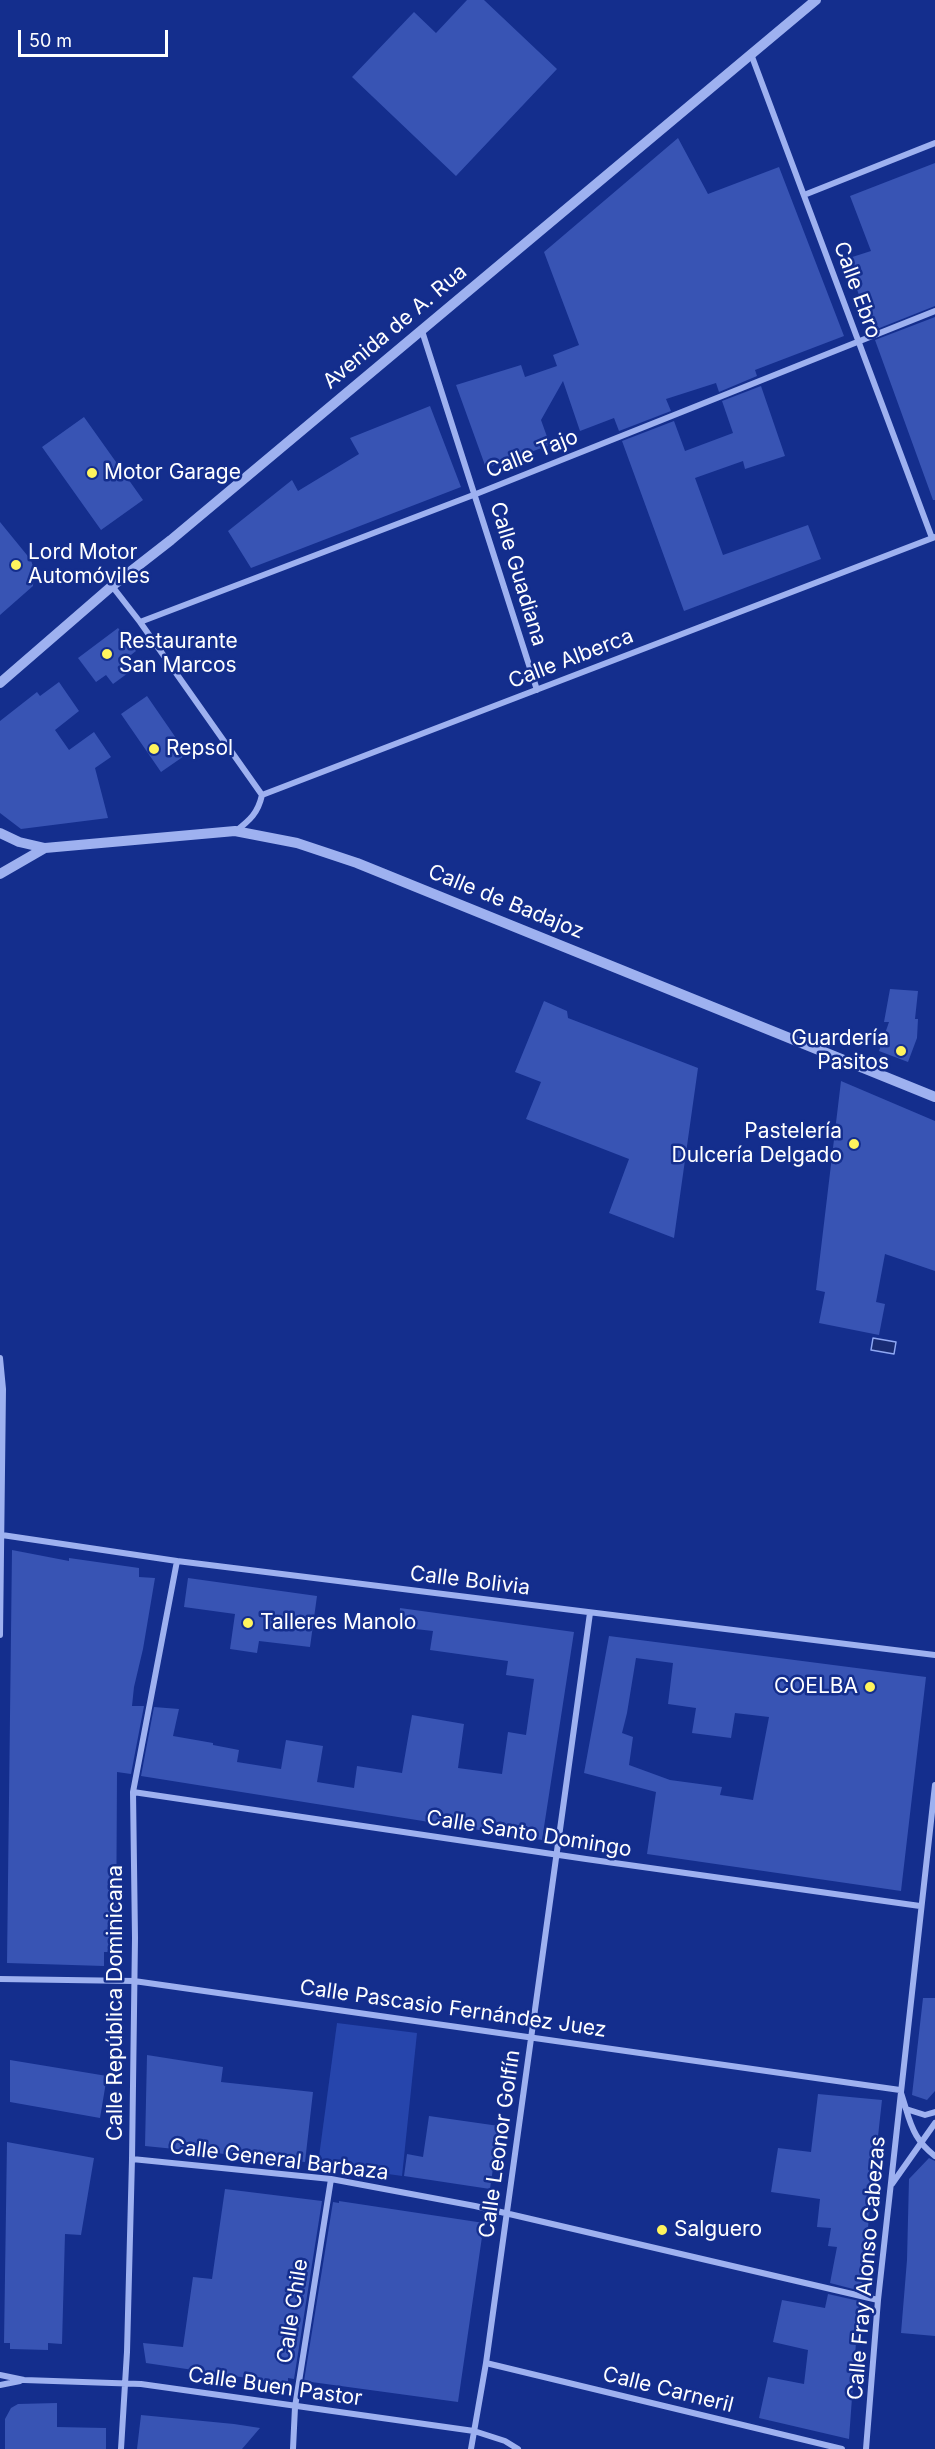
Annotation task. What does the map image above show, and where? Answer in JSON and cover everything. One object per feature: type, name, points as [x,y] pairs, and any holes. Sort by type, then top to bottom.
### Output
[{"type":"street","name":"Avenida de A. Rua","points":[[0,683],[112,586],[180,533],[816,0]]},
{"type":"street","name":"Calle Ebro","points":[[751,54],[934,538]]},
{"type":"street","points":[[804,195],[935,143]]},
{"type":"street","name":"Calle Tajo","points":[[140,622],[476,494],[935,311]]},
{"type":"street","name":"Calle Guadiana","points":[[422,331],[537,690]]},
{"type":"street","name":"Calle Alberca","points":[[262,795],[934,538]]},
{"type":"street","points":[[112,586],[262,795],[260,808],[252,819],[235,831]]},
{"type":"street","name":"Calle de Badajoz","points":[[0,833],[19,842],[45,848],[235,831],[297,843],[357,863],[935,1097]]},
{"type":"street","name":"Calle de Badajoz","points":[[0,874],[45,848]]},
{"type":"street","points":[[0,1358],[3,1389],[0,1635]]},
{"type":"street","name":"Calle Bolivia","points":[[2,1535],[177,1561],[935,1655]]},
{"type":"street","name":"Calle República Dominicana","points":[[122,2449],[132,2159],[133,1792],[177,1561]]},
{"type":"street","name":"Calle Leonor Golfín","points":[[471,2449],[486,2363],[590,1612]]},
{"type":"street","name":"Calle Fray Alonso Cabezas","points":[[867,2449],[878,2300],[935,1785]]},
{"type":"street","name":"Calle Santo Domingo","points":[[133,1792],[920,1906]]},
{"type":"street","name":"Calle Pascasio Fernández Juez","points":[[0,1979],[134,1981],[900,2090]]},
{"type":"street","name":"Calle Fray Alonso Cabezas","points":[[900,2090],[912,2131],[919,2142]]},
{"type":"street","points":[[906,2109],[925,2115],[935,2112]]},
{"type":"street","points":[[891,2184],[919,2142],[935,2123]]},
{"type":"street","points":[[919,2142],[935,2156]]},
{"type":"street","name":"Calle General Barbaza","points":[[132,2159],[331,2179],[507,2212],[878,2300]]},
{"type":"street","name":"Calle Chile","points":[[293,2449],[295,2407],[331,2179]]},
{"type":"street","name":"Calle Carneril","points":[[486,2363],[842,2449]]},
{"type":"street","name":"Calle Buen Pastor","points":[[0,2375],[24,2380],[125,2383],[474,2431],[506,2441],[518,2449]]},
{"type":"street","name":"Calle Buen Pastor","points":[[0,2385],[24,2380]]},
{"type":"shaded area","points":[[873,1338],[896,1342],[894,1354],[871,1350]]},
{"type":"shaded area","points":[[337,2023],[417,2033],[402,2176],[318,2164]]},
{"type":"building","points":[[467,0],[484,0],[557,69],[456,176],[352,77],[414,12],[436,33]]},
{"type":"building","points":[[678,138],[708,194],[779,167],[844,336],[755,370],[757,376],[719,392],[716,383],[666,399],[671,411],[619,431],[614,418],[580,431],[563,381],[541,420],[550,445],[486,468],[456,385],[521,365],[525,377],[557,366],[553,355],[579,345],[544,252]]},
{"type":"building","points":[[935,163],[935,306],[872,331],[846,259],[871,251],[850,196]]},
{"type":"building","points":[[935,317],[935,500],[933,500],[875,340]]},
{"type":"building","points":[[761,386],[785,456],[745,469],[743,461],[695,478],[723,555],[808,525],[821,559],[684,611],[622,441],[674,421],[685,451],[733,433],[722,401]]},
{"type":"building","points":[[430,406],[461,487],[251,568],[228,531],[292,480],[298,491],[359,454],[350,438]]},
{"type":"building","name":"Motor Garage","points":[[84,417],[143,500],[101,530],[42,447]]},
{"type":"building","name":"Lord Motor Automóviles","points":[[0,522],[31,560],[34,570],[33,586],[0,615]]},
{"type":"building","name":"Restaurante San Marcos","points":[[118,628],[136,651],[127,658],[135,668],[113,684],[106,675],[96,682],[78,658]]},
{"type":"building","points":[[59,682],[79,711],[55,730],[69,750],[94,732],[111,757],[95,768],[108,818],[21,829],[0,813],[0,721],[37,692],[40,696]]},
{"type":"building","points":[[147,696],[187,754],[161,772],[121,714]]},
{"type":"building","points":[[890,989],[918,991],[915,1019],[918,1019],[917,1038],[908,1062],[879,1051],[889,1022],[884,1022]]},
{"type":"building","points":[[544,1001],[567,1011],[568,1018],[698,1068],[674,1238],[609,1213],[629,1159],[526,1119],[541,1082],[515,1072]]},
{"type":"building","points":[[841,1081],[935,1121],[935,1271],[885,1254],[876,1302],[885,1304],[879,1335],[819,1323],[825,1292],[816,1290]]},
{"type":"building","points":[[12,1550],[69,1561],[69,1558],[139,1568],[139,1577],[155,1578],[134,1687],[132,1706],[144,1706],[131,1774],[117,1772],[116,1952],[104,1952],[104,1966],[7,1963]]},
{"type":"building","points":[[188,1578],[317,1596],[310,1647],[259,1641],[257,1653],[230,1649],[235,1614],[184,1607]]},
{"type":"building","points":[[400,1608],[574,1632],[542,1840],[141,1776],[154,1707],[179,1709],[173,1736],[239,1750],[237,1762],[281,1769],[286,1740],[323,1746],[317,1782],[354,1788],[357,1766],[402,1773],[412,1715],[464,1724],[458,1768],[502,1774],[508,1732],[526,1735],[534,1679],[506,1675],[508,1661],[430,1650],[433,1631],[398,1627]]},
{"type":"building","points":[[609,1636],[926,1677],[901,1891],[647,1854],[656,1792],[584,1773]],"holes":[[[636,1658],[673,1663],[668,1704],[696,1708],[692,1733],[731,1738],[735,1713],[769,1717],[753,1800],[720,1795],[722,1787],[670,1780],[629,1765],[633,1737],[622,1733]]]},
{"type":"building","points":[[923,1998],[935,1998],[935,2091],[927,2100],[912,2095]]},
{"type":"building","points":[[147,2055],[223,2067],[221,2082],[313,2092],[305,2162],[145,2146]]},
{"type":"building","points":[[10,2060],[107,2076],[100,2118],[10,2102]]},
{"type":"building","points":[[818,2094],[882,2100],[861,2291],[830,2283],[837,2247],[828,2246],[831,2228],[817,2227],[820,2199],[771,2192],[778,2148],[811,2152]]},
{"type":"building","points":[[429,2116],[499,2126],[490,2189],[404,2176],[407,2154],[423,2157]]},
{"type":"building","points":[[7,2142],[94,2158],[81,2235],[65,2234],[62,2344],[48,2343],[48,2350],[10,2349],[10,2343],[4,2343]]},
{"type":"building","points":[[929,2158],[935,2161],[935,2336],[901,2333],[907,2260],[909,2179]]},
{"type":"building","points":[[225,2189],[322,2201],[294,2379],[288,2378],[288,2384],[146,2363],[143,2343],[183,2347],[193,2277],[212,2279]]},
{"type":"building","points":[[339,2201],[484,2223],[458,2402],[304,2381],[333,2202],[339,2203]]},
{"type":"building","points":[[828,2294],[859,2301],[849,2439],[759,2418],[768,2377],[804,2384],[808,2350],[773,2342],[782,2300],[825,2308]]},
{"type":"building","points":[[57,2403],[57,2427],[106,2428],[106,2449],[5,2449],[5,2419],[11,2408],[18,2404]]},
{"type":"building","points":[[141,2415],[260,2428],[242,2449],[137,2449]]},
{"type":"place","name":"Motor Garage","points":[[92,473]]},
{"type":"place","name":"Lord Motor Automóviles","points":[[16,565]]},
{"type":"place","name":"Restaurante San Marcos","points":[[107,654]]},
{"type":"place","name":"Repsol","points":[[154,749]]},
{"type":"place","name":"Guardería Pasitos","points":[[901,1051]]},
{"type":"place","name":"Pastelería Dulcería Delgado","points":[[854,1144]]},
{"type":"place","name":"Talleres Manolo","points":[[248,1623]]},
{"type":"place","name":"COELBA","points":[[870,1687]]},
{"type":"place","name":"Salguero","points":[[662,2230]]}]
